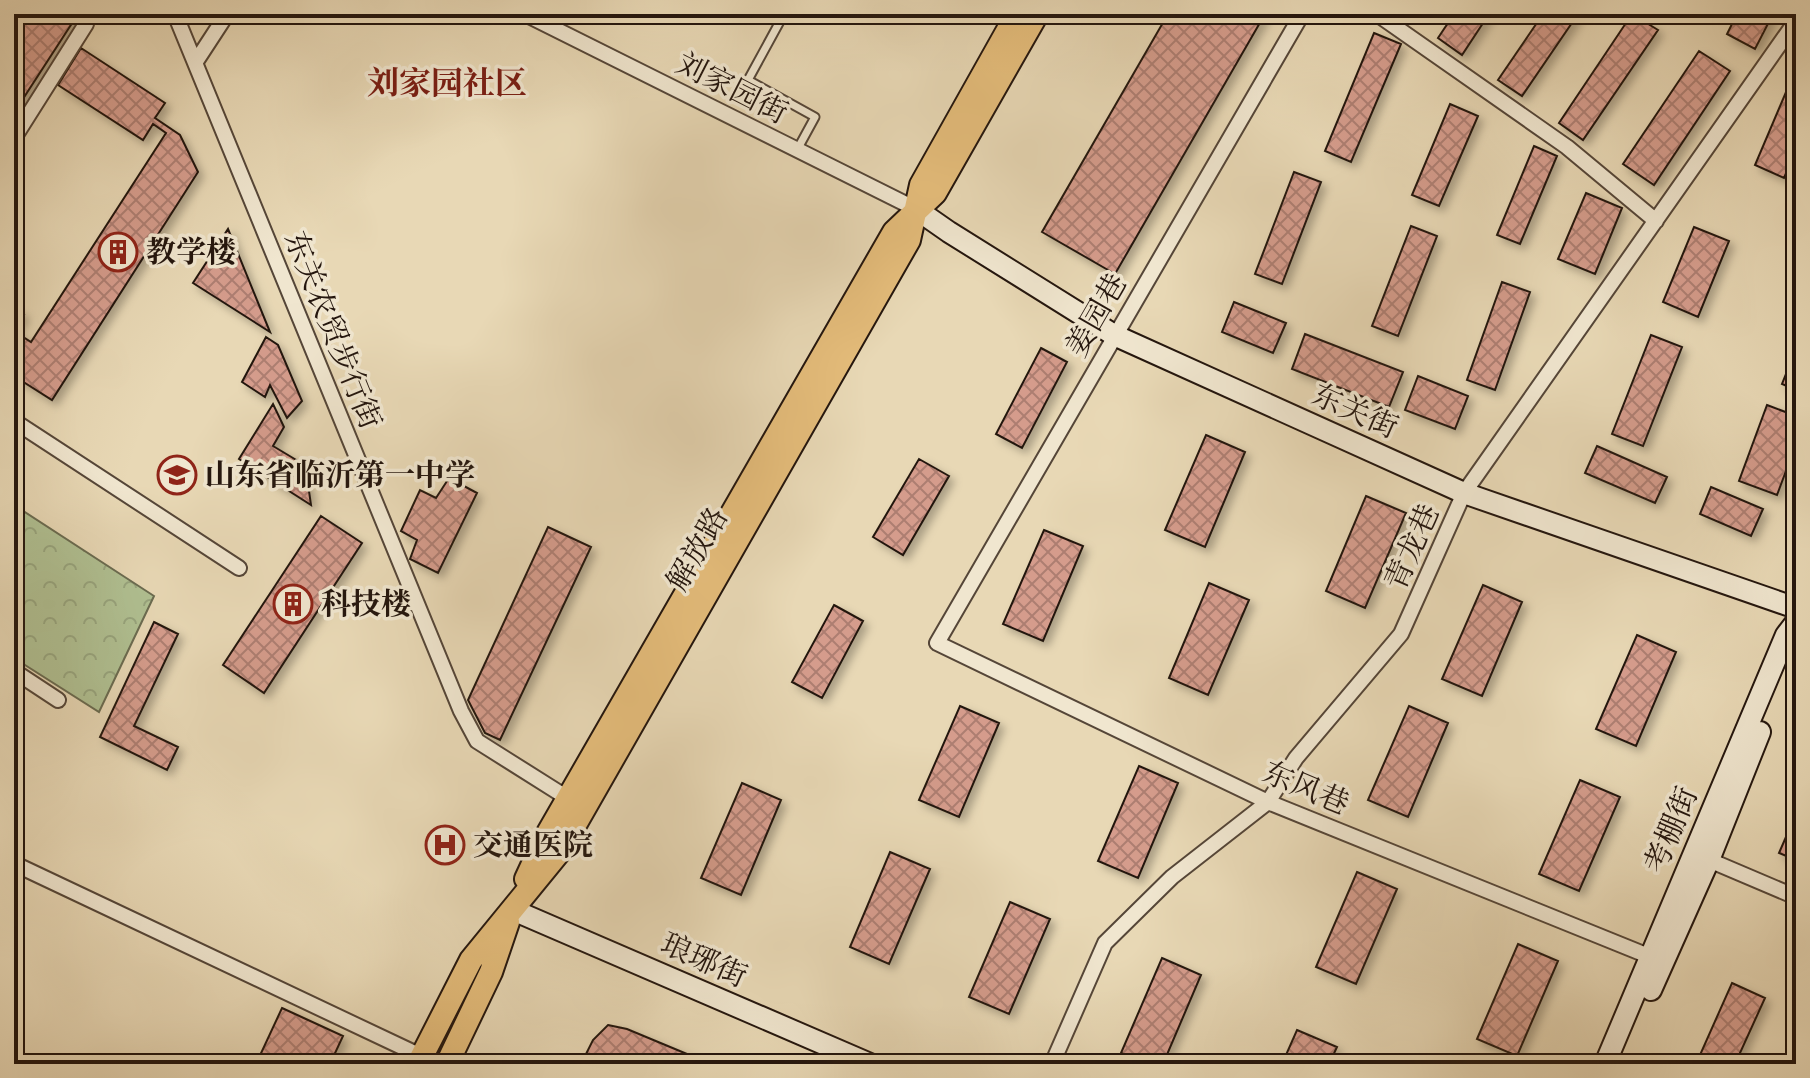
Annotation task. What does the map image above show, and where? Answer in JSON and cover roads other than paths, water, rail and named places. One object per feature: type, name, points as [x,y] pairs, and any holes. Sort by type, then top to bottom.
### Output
[{"type":"main road","name":"解放路","points":[[419,1060],[471,960],[560,851],[909,240],[921,185],[1017,14]]},
{"type":"main road","name":"解放路","points":[[447,1064],[491,972],[513,910],[544,840],[894,232],[935,193],[1037,14]]},
{"type":"street","name":"东关农贸步行街","points":[[175,14],[461,711],[477,741],[569,799]]},
{"type":"street","points":[[195,63],[227,14]]},
{"type":"street","name":"刘家园街","points":[[525,14],[916,209]]},
{"type":"street","name":"姜园巷","points":[[937,643],[1302,14]]},
{"type":"street","points":[[1377,14],[1567,147],[1656,221]]},
{"type":"street","name":"青龙巷","points":[[1052,1064],[1105,943],[1172,877],[1268,802],[1296,758],[1401,634],[1464,493],[1796,21]]},
{"type":"street","points":[[14,138],[86,24]]},
{"type":"street","name":"东关街","points":[[916,209],[1114,335],[1464,493],[1796,608]]},
{"type":"street","points":[[14,421],[239,568]]},
{"type":"street","name":"考棚街","points":[[1621,1064],[1657,960],[1786,635],[1796,622]]},
{"type":"street","name":"考棚街","points":[[1605,1064],[1709,860],[1796,640]]},
{"type":"street","name":"东风巷","points":[[937,643],[1268,802],[1657,960]]},
{"type":"street","points":[[14,671],[58,700]]},
{"type":"street","points":[[1709,860],[1796,897]]},
{"type":"street","points":[[19,866],[419,1060]]},
{"type":"street","name":"琅琊街","points":[[513,910],[870,1064]]},
{"type":"lane","points":[[784,14],[748,80],[815,117],[797,150]]},
{"type":"place","name":"教学楼","points":[[118,252]]},
{"type":"place","name":"山东省临沂第一中学","points":[[177,475]]},
{"type":"place","name":"科技楼","points":[[293,604]]},
{"type":"place","name":"交通医院","points":[[445,845]]},
{"type":"district","name":"刘家园社区","points":[[447,83]]}]
